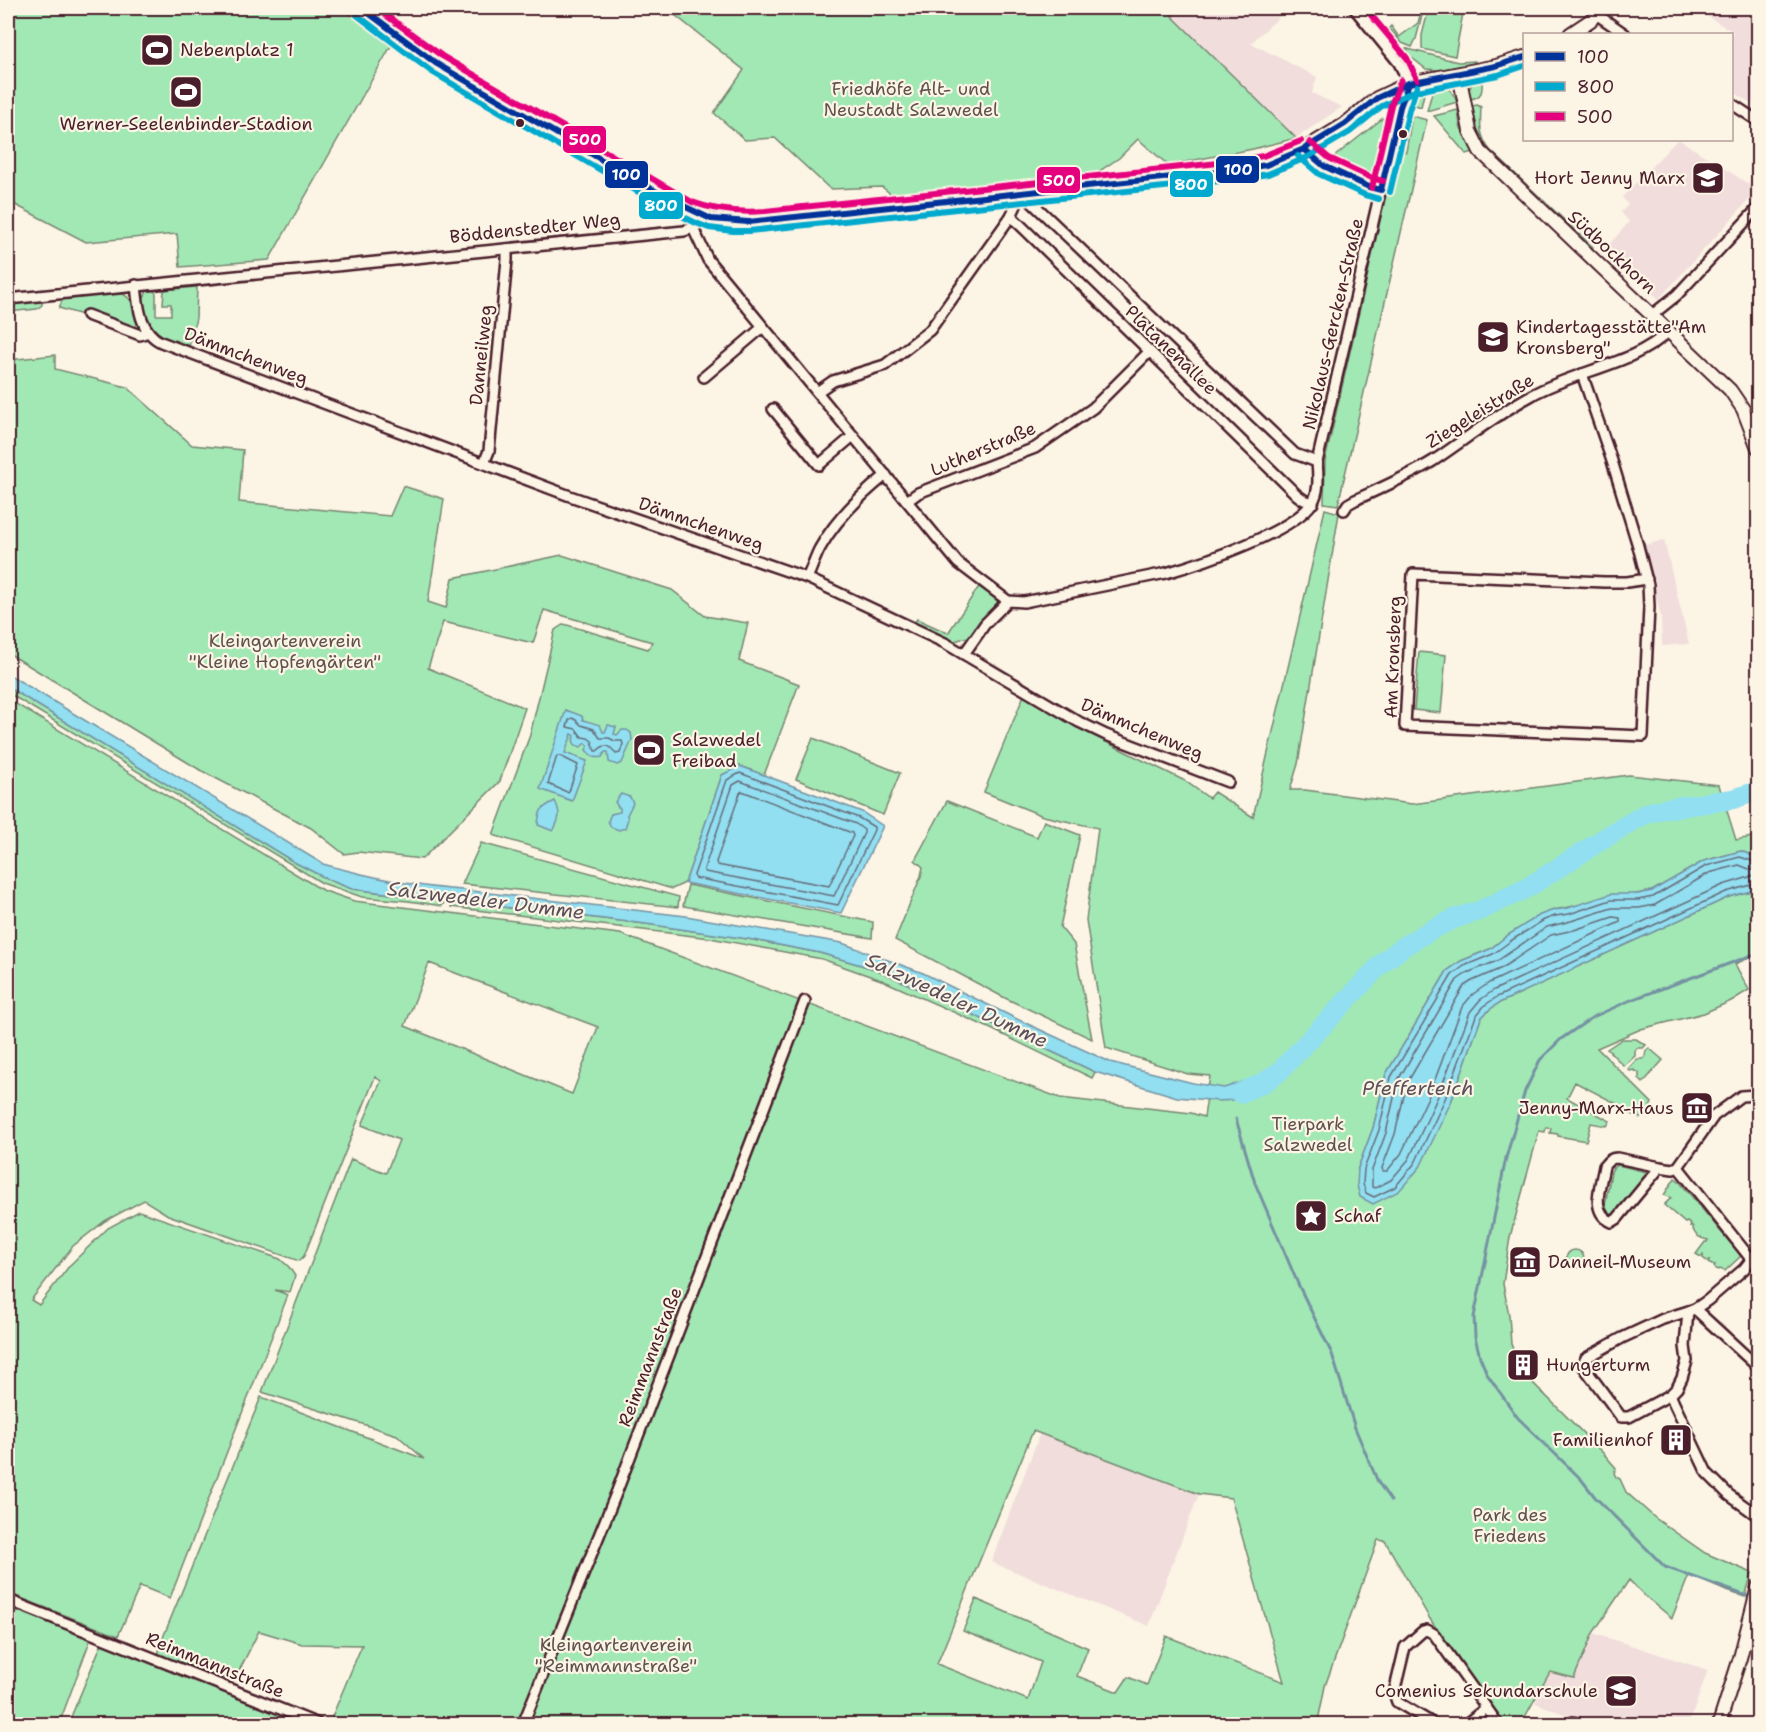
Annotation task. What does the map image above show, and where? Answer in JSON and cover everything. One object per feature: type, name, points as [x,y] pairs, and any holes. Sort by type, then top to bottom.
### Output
[{"type":"street","points":[[362,8],[437,64],[650,188],[700,215],[723,221],[748,222],[1228,171],[1266,165],[1304,149],[1345,124],[1377,98],[1409,83],[1496,66],[1523,57]]},
{"type":"street","points":[[1354,8],[1399,63],[1409,83]]},
{"type":"street","points":[[1572,33],[1579,30],[1598,11],[1624,33]]},
{"type":"street","name":"Südbockhorn","points":[[1459,74],[1470,131],[1480,151],[1736,398],[1758,442]]},
{"type":"street","name":"Nikolaus-Gercken-Straße","points":[[1313,503],[1317,491],[1317,462],[1400,107],[1409,83]]},
{"type":"street","points":[[1733,105],[1758,121]]},
{"type":"street","points":[[1304,149],[1324,166],[1380,190]]},
{"type":"street","points":[[817,392],[833,381],[885,365],[925,335],[940,318],[1011,216],[1022,193]]},
{"type":"street","name":"Platanenallee","points":[[1022,193],[1295,454],[1317,462]]},
{"type":"street","points":[[1652,315],[1677,295],[1758,208]]},
{"type":"street","points":[[700,215],[693,228],[708,260],[958,563],[1008,601],[1024,602],[1189,567],[1287,525],[1313,503]]},
{"type":"street","name":"Platanenallee","points":[[1011,216],[1297,495],[1313,503]]},
{"type":"street","name":"Böddenstedter Weg","points":[[8,299],[667,233],[693,228]]},
{"type":"street","name":"Danneilweg","points":[[484,463],[489,451],[507,249]]},
{"type":"street","points":[[136,285],[139,309],[148,332]]},
{"type":"street","name":"Dämmchenweg","points":[[87,315],[140,335],[148,332],[153,338],[183,350],[580,500],[807,578],[964,654],[1079,723],[1228,782]]},
{"type":"street","points":[[704,377],[764,327]]},
{"type":"street","name":"Ziegeleistraße","points":[[1344,510],[1355,500],[1431,462],[1534,393],[1648,348],[1669,331]]},
{"type":"street","name":"Lutherstraße","points":[[907,501],[918,494],[1035,448],[1093,408],[1149,352]]},
{"type":"street","name":"Am Kronsberg","points":[[1582,374],[1612,460],[1647,579],[1649,607],[1643,736],[1405,726],[1413,574],[1616,582],[1647,579]]},
{"type":"street","points":[[773,409],[819,465],[854,436]]},
{"type":"street","points":[[807,578],[818,550],[836,525],[860,497],[886,475]]},
{"type":"street","points":[[964,654],[985,624],[1008,601]]},
{"type":"street","name":"Reimmannstraße","points":[[523,1725],[617,1491],[805,1001]]},
{"type":"street","points":[[1660,1167],[1617,1219],[1612,1221],[1604,1218],[1599,1211],[1598,1203],[1604,1166],[1608,1161],[1617,1158],[1673,1169],[1678,1167],[1714,1116],[1741,1096],[1758,1098]]},
{"type":"street","points":[[1678,1167],[1755,1257],[1708,1300],[1692,1310],[1663,1319],[1586,1358],[1584,1367],[1621,1417],[1629,1417],[1670,1395],[1682,1378],[1687,1361],[1685,1346],[1692,1310]]},
{"type":"street","points":[[1692,1310],[1758,1367]]},
{"type":"street","points":[[1670,1395],[1707,1473],[1721,1489],[1758,1516]]},
{"type":"street","points":[[1719,1725],[1758,1587]]},
{"type":"street","name":"Reimmannstraße","points":[[8,1600],[318,1725]]},
{"type":"street","points":[[1434,1725],[1397,1702],[1394,1693],[1406,1647],[1427,1630],[1434,1634],[1498,1725]]},
{"type":"street","points":[[1466,1725],[1486,1708]]},
{"type":"shaded area","points":[[1180,8],[1289,8],[1251,43],[1317,77],[1312,93],[1342,107],[1296,138],[1172,16]]},
{"type":"shaded area","points":[[1694,8],[1758,8],[1758,108],[1733,92],[1733,32]]},
{"type":"shaded area","points":[[1676,141],[1682,141],[1758,190],[1659,299],[1605,249],[1629,222],[1621,212],[1628,205],[1622,197]]},
{"type":"shaded area","points":[[1664,540],[1689,644],[1662,646],[1661,618],[1644,545]]},
{"type":"shaded area","points":[[1040,1433],[1199,1494],[1149,1626],[991,1562]]},
{"type":"shaded area","name":"Comenius Sekundarschule","points":[[1593,1633],[1708,1670],[1689,1724],[1590,1724],[1535,1703],[1550,1671],[1574,1678]]},
{"type":"green space","name":"Werner-Seelenbinder-Stadion","points":[[8,8],[342,8],[391,46],[269,260],[180,267],[177,234],[86,242],[8,201]]},
{"type":"green space","name":"Friedhöfe Alt- und Neustadt Salzwedel","points":[[666,8],[1180,8],[1172,16],[1296,138],[1253,149],[1168,165],[1138,139],[1119,158],[1098,172],[891,194],[882,187],[830,189],[775,138],[745,140],[714,113],[744,70]]},
{"type":"green space","points":[[1422,8],[1424,8],[1412,47],[1402,43],[1389,28],[1391,26],[1399,37],[1418,23]]},
{"type":"green space","points":[[1429,8],[1464,8],[1455,56],[1422,49],[1422,35]]},
{"type":"green space","points":[[1404,48],[1458,62],[1475,61],[1475,63],[1438,70],[1426,69],[1402,50]]},
{"type":"green space","points":[[1482,75],[1480,94],[1470,99],[1469,89],[1476,78]]},
{"type":"green space","points":[[1426,85],[1421,107],[1407,102],[1416,89]]},
{"type":"green space","points":[[1434,85],[1449,88],[1457,102],[1427,111]]},
{"type":"green space","points":[[1472,106],[1481,107],[1482,135],[1486,145],[1593,247],[1590,250],[1488,153],[1480,136]]},
{"type":"green space","points":[[1458,110],[1460,126],[1475,152],[1466,154],[1434,116]]},
{"type":"green space","points":[[1412,116],[1427,120],[1338,505],[1324,503],[1325,461],[1396,151],[1406,152]]},
{"type":"green space","points":[[1383,118],[1386,119],[1371,179],[1330,160]]},
{"type":"green space","points":[[197,287],[196,318],[189,347],[158,333],[148,322],[141,304],[147,291],[153,290],[156,293],[156,315],[171,315],[171,304],[163,304],[164,290]]},
{"type":"green space","points":[[118,292],[131,301],[139,329],[134,330],[87,313],[79,314],[59,308],[62,301],[68,297]]},
{"type":"green space","points":[[42,300],[42,305],[37,309],[8,312],[8,305]]},
{"type":"green space","name":"Kleingartenverein \"Kleine Hopfengärten\"","points":[[55,355],[55,369],[127,387],[192,445],[243,450],[239,502],[390,516],[403,486],[444,499],[428,602],[446,608],[453,578],[562,555],[672,590],[705,616],[748,623],[739,661],[799,684],[764,775],[740,766],[722,775],[685,883],[672,889],[493,835],[530,735],[555,630],[564,624],[648,649],[652,642],[544,610],[533,643],[443,622],[428,668],[525,708],[500,781],[422,859],[358,852],[344,854],[311,828],[200,770],[8,653],[8,360]]},
{"type":"green space","points":[[1325,509],[1339,513],[1298,764],[1290,790],[1412,804],[1629,775],[1719,785],[1736,840],[1758,836],[1758,858],[1741,851],[1704,861],[1652,891],[1554,910],[1541,915],[1508,935],[1490,949],[1461,961],[1447,971],[1386,1074],[1373,1128],[1358,1168],[1451,1102],[1481,1018],[1499,1003],[1729,897],[1758,889],[1758,954],[1735,964],[1749,990],[1704,1013],[1641,1029],[1597,1048],[1652,1103],[1646,1116],[1640,1118],[1623,1110],[1621,1106],[1575,1082],[1567,1098],[1610,1121],[1607,1126],[1591,1123],[1586,1141],[1558,1136],[1558,1134],[1550,1133],[1551,1128],[1546,1127],[1545,1132],[1539,1131],[1510,1237],[1503,1284],[1509,1315],[1511,1344],[1523,1373],[1604,1454],[1616,1468],[1614,1473],[1620,1479],[1626,1492],[1655,1518],[1705,1553],[1752,1573],[1745,1597],[1689,1575],[1672,1618],[1629,1580],[1593,1633],[1574,1678],[1550,1672],[1521,1724],[1501,1724],[1430,1619],[1385,1541],[1378,1540],[1325,1686],[1319,1724],[344,1724],[331,1719],[362,1645],[302,1644],[259,1631],[234,1681],[158,1655],[162,1640],[261,1397],[424,1459],[397,1435],[262,1392],[351,1159],[386,1173],[399,1140],[362,1125],[381,1081],[375,1077],[304,1256],[299,1261],[168,1215],[144,1200],[105,1221],[73,1246],[31,1300],[39,1305],[70,1265],[108,1228],[139,1211],[280,1259],[295,1276],[290,1292],[275,1290],[288,1295],[170,1598],[140,1586],[118,1636],[8,1593],[8,699],[322,890],[354,901],[620,934],[1060,1098],[1191,1113],[1204,1117],[1210,1076],[1188,1074],[1106,1048],[1086,920],[1098,828],[1043,816],[984,792],[1024,695],[1112,745],[1185,781],[1209,798],[1214,792],[1253,817]],"holes":[[[429,963],[598,1027],[572,1094],[405,1026]],[[1033,1431],[1199,1494],[1231,1498],[1284,1682],[1166,1636],[1147,1685],[1128,1677],[1118,1692],[1077,1676],[1088,1648],[976,1599],[963,1631],[1041,1662],[1028,1700],[937,1664]]]},
{"type":"green space","points":[[980,585],[995,596],[998,604],[971,636],[955,641],[914,623],[917,619],[948,633]]},
{"type":"green space","points":[[1419,652],[1446,655],[1441,713],[1414,710]]},
{"type":"green space","points":[[8,687],[294,862],[329,880],[352,889],[445,901],[442,906],[362,897],[322,883],[8,693]]},
{"type":"green space","points":[[813,738],[900,773],[883,815],[796,779]]},
{"type":"green space","points":[[947,801],[1037,837],[1044,821],[1080,835],[1060,927],[1074,944],[1092,1039],[1005,998],[895,940],[921,876],[923,867],[915,860]]},
{"type":"green space","points":[[481,843],[679,897],[678,907],[462,884]]},
{"type":"green space","points":[[688,885],[873,922],[872,938],[683,906]]},
{"type":"green space","points":[[451,901],[646,924],[748,939],[820,953],[878,970],[1095,1072],[1092,1078],[884,981],[822,959],[710,938],[451,907]]},
{"type":"green space","points":[[1622,1039],[1636,1039],[1646,1045],[1643,1048],[1637,1048],[1635,1056],[1624,1066],[1607,1049]]},
{"type":"green space","points":[[1649,1048],[1663,1060],[1643,1083],[1639,1079],[1639,1073],[1628,1069],[1637,1059],[1645,1057]]},
{"type":"green space","points":[[1618,1165],[1646,1172],[1647,1175],[1614,1218],[1608,1215],[1605,1205],[1611,1172]]},
{"type":"green space","points":[[1675,1178],[1741,1256],[1725,1271],[1718,1270],[1714,1267],[1715,1265],[1708,1263],[1709,1260],[1703,1258],[1703,1255],[1701,1257],[1696,1254],[1708,1240],[1698,1236],[1693,1227],[1690,1227],[1691,1225],[1685,1223],[1664,1205],[1671,1198],[1664,1195]]},
{"type":"green space","points":[[1575,1250],[1581,1253],[1584,1259],[1581,1265],[1575,1268],[1569,1265],[1566,1259],[1569,1253]]},
{"type":"green space","points":[[8,1606],[91,1638],[59,1724],[8,1724]]},
{"type":"green space","points":[[102,1643],[140,1657],[303,1724],[68,1724]]},
{"type":"water","name":"Salzwedeler Dumme","points":[[8,674],[323,864],[410,884],[686,916],[842,943],[923,973],[1110,1062],[1193,1083],[1224,1088],[1254,1078],[1267,1084],[1236,1100],[1219,1101],[1177,1097],[1095,1072],[878,970],[820,953],[748,939],[646,924],[352,889],[294,862],[8,687]]},
{"type":"water","points":[[566,710],[582,716],[583,720],[600,725],[603,732],[608,725],[616,727],[614,734],[617,735],[622,730],[627,730],[631,733],[632,740],[622,763],[617,765],[609,762],[608,752],[605,752],[602,757],[595,757],[586,750],[588,746],[585,743],[581,747],[575,745],[573,740],[575,736],[572,734],[565,753],[587,761],[572,801],[540,789]]},
{"type":"water","points":[[740,766],[862,812],[883,826],[841,913],[685,883],[722,775]]},
{"type":"water","points":[[621,794],[630,797],[633,803],[627,815],[625,828],[619,830],[611,827],[608,821],[611,814],[620,812],[615,802]]},
{"type":"water","points":[[555,801],[559,816],[553,831],[538,825],[542,810]]},
{"type":"water","name":"Pfefferteich","points":[[1741,851],[1758,858],[1758,889],[1729,897],[1499,1003],[1489,1010],[1481,1018],[1451,1102],[1420,1167],[1399,1191],[1373,1204],[1360,1197],[1357,1185],[1358,1168],[1373,1128],[1386,1074],[1447,971],[1461,961],[1490,949],[1540,915],[1611,894],[1638,894],[1652,891],[1704,861]]},
{"type":"waterway","name":"Salzwedeler Dumme","points":[[1240,1093],[1263,1083],[1279,1072],[1382,963],[1404,946],[1433,929],[1456,918],[1479,911],[1527,888],[1647,813],[1733,799],[1758,791]]},
{"type":"waterway","points":[[1747,1596],[1665,1567],[1595,1497],[1581,1479],[1518,1418],[1487,1374],[1475,1337],[1474,1317],[1506,1158],[1525,1091],[1540,1060],[1561,1039],[1593,1017],[1631,1000],[1758,953]]},
{"type":"waterway","points":[[1236,1119],[1255,1183],[1298,1284],[1332,1354],[1355,1428],[1378,1482],[1391,1501]]},
{"type":"transit line","name":"100","points":[[362,8],[437,64],[669,199],[711,219],[748,222],[1229,171],[1266,165],[1304,149],[1345,124],[1377,98],[1409,83],[1496,66],[1523,57]]},
{"type":"transit line","name":"500","points":[[376,8],[442,56],[692,202],[728,211],[765,211],[1228,162],[1263,156],[1301,141]]},
{"type":"transit line","name":"500","points":[[1365,8],[1407,58],[1417,79]]},
{"type":"transit line","name":"800","points":[[357,15],[432,72],[664,207],[709,228],[733,231],[1230,180],[1268,174],[1308,157],[1350,132],[1382,106],[1412,92],[1498,75],[1523,66]]},
{"type":"transit line","name":"500","points":[[1372,188],[1391,105],[1401,80]]},
{"type":"transit line","name":"100","points":[[1304,149],[1324,166],[1369,187],[1381,190],[1400,107],[1409,83]]},
{"type":"transit line","name":"800","points":[[1390,192],[1409,110],[1417,86]]},
{"type":"transit line","name":"500","points":[[1310,142],[1329,158],[1383,181]]},
{"type":"transit line","name":"800","points":[[1298,156],[1319,174],[1379,199]]},
{"type":"place","name":"Nebenplatz 1","points":[[157,50]]},
{"type":"place","name":"Werner-Seelenbinder-Stadion","points":[[186,92]]},
{"type":"place","name":"Hort Jenny Marx","points":[[1708,178]]},
{"type":"place","name":"Kindertagesstätte\"Am Kronsberg\"","points":[[1493,337]]},
{"type":"place","name":"Salzwedel Freibad","points":[[649,750]]},
{"type":"place","name":"Jenny-Marx-Haus","points":[[1697,1108]]},
{"type":"place","name":"Schaf","points":[[1311,1216]]},
{"type":"place","name":"Danneil-Museum","points":[[1525,1262]]},
{"type":"place","name":"Hungerturm","points":[[1523,1365]]},
{"type":"place","name":"Familienhof","points":[[1676,1440]]},
{"type":"place","name":"Comenius Sekundarschule","points":[[1621,1691]]},
{"type":"park label","name":"Tierpark Salzwedel","points":[[1308,1134]]},
{"type":"park label","name":"Park des Friedens","points":[[1510,1525]]},
{"type":"park label","name":"Kleingartenverein \"Reimmannstraße\"","points":[[616,1655]]}]
